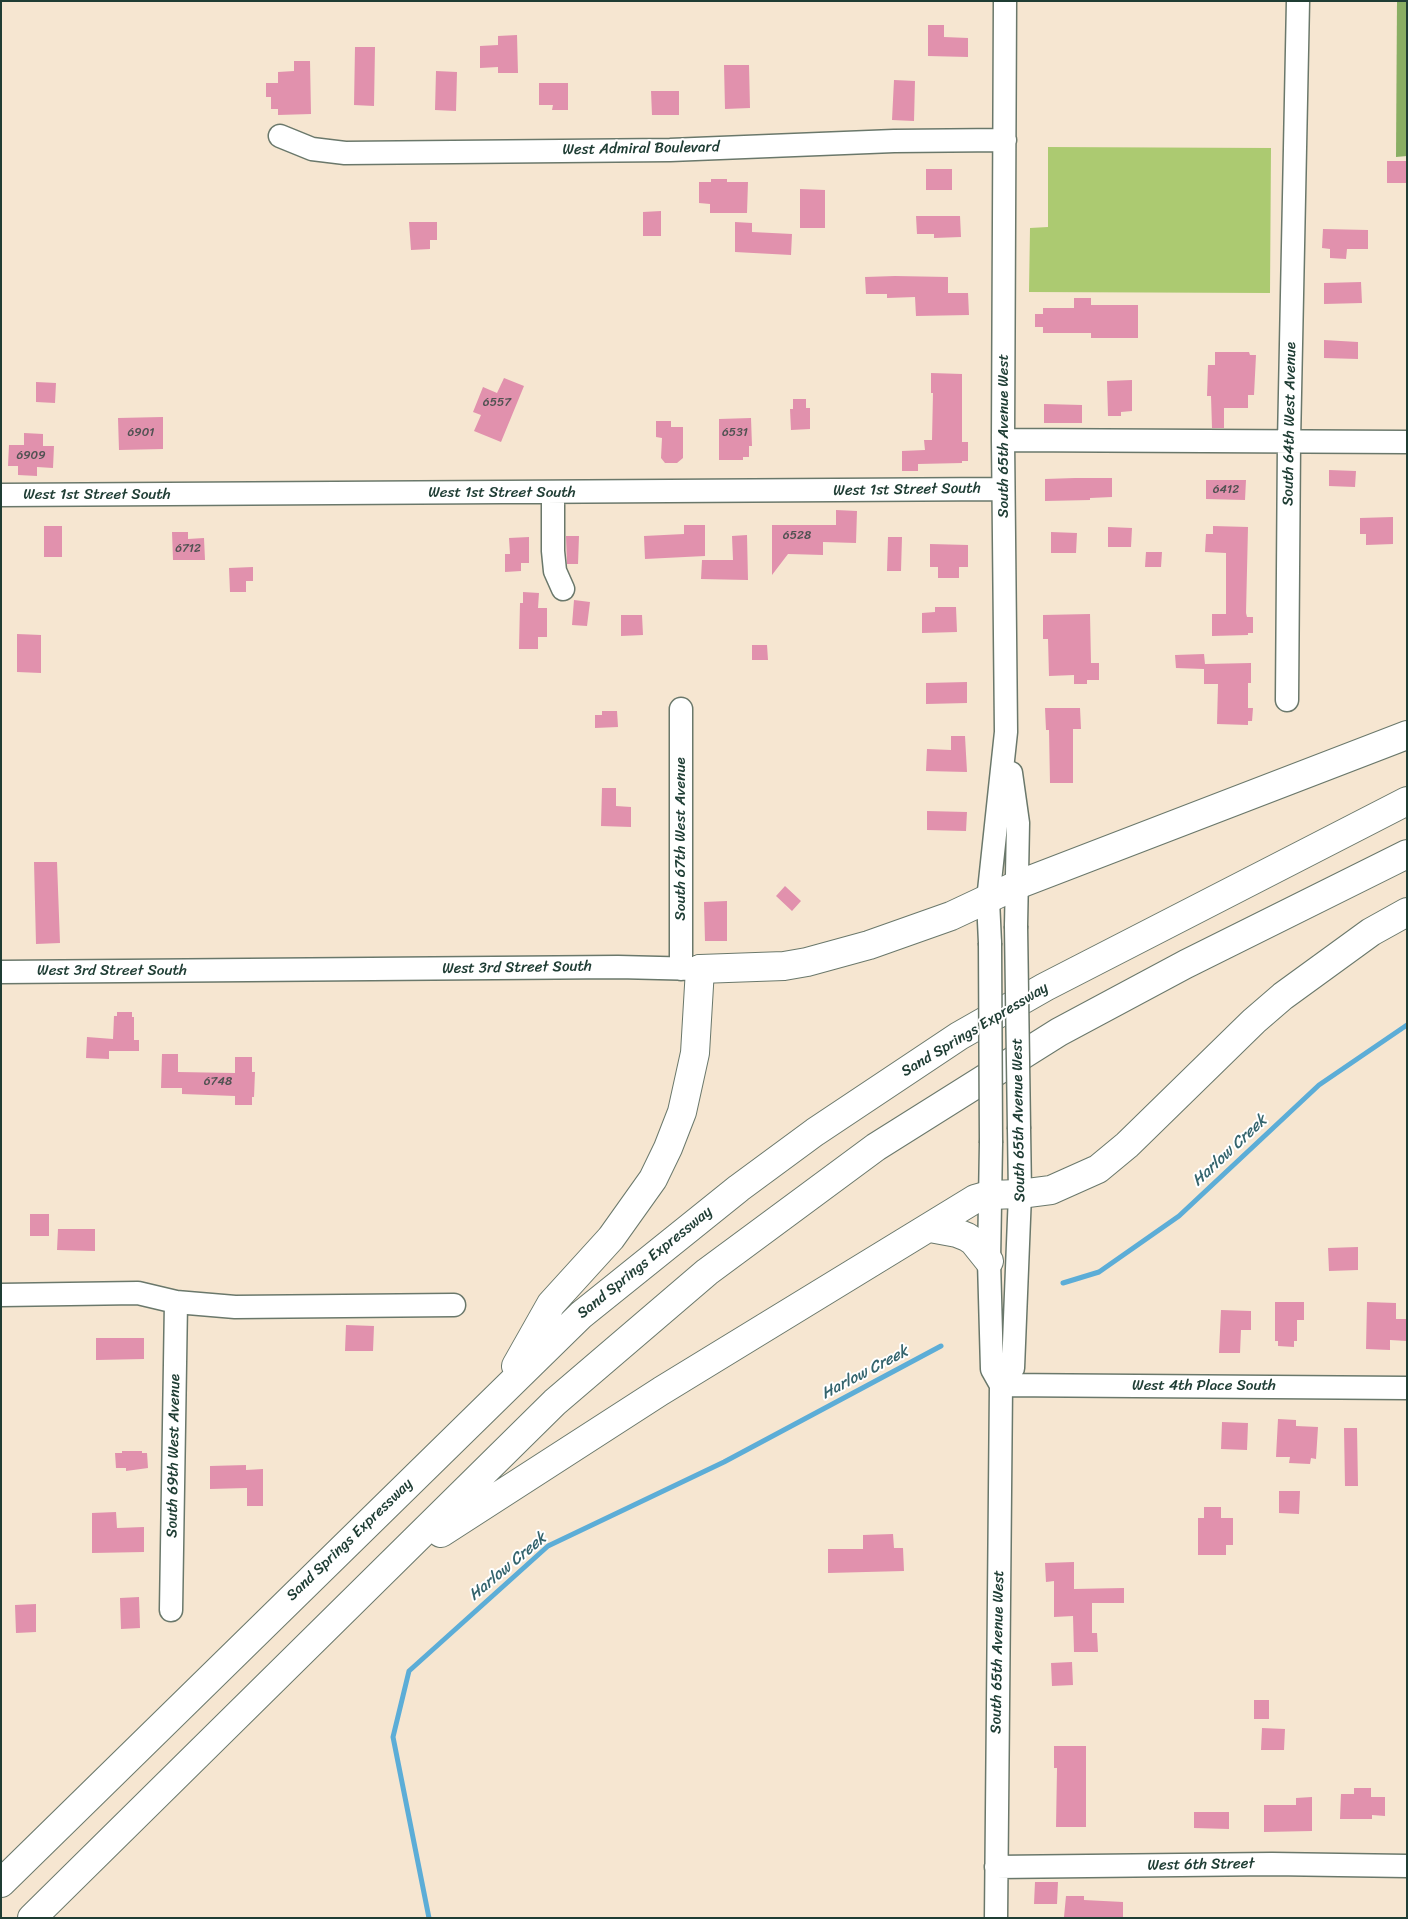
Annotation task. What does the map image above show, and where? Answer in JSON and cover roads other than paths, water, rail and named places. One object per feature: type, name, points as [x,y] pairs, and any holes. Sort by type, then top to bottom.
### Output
[{"type":"main road","name":"West 3rd Street South","points":[[690,969],[784,966],[807,962],[906,932],[951,916],[1017,885],[1407,735]]},
{"type":"main road","name":"Sand Springs Expressway","points":[[1,1883],[581,1315],[738,1188],[815,1132],[959,1036],[1045,988],[1407,801]]},
{"type":"main road","points":[[32,1918],[390,1567],[555,1402],[633,1333],[766,1226],[876,1147],[1059,1032],[1186,964],[1407,854]]},
{"type":"main road","points":[[390,1567],[661,1391],[976,1199],[989,1195],[1051,1190],[1098,1169],[1283,996],[1371,932],[1407,912]]},
{"type":"main road","points":[[501,1393],[551,1304],[612,1238],[653,1179],[664,1156],[682,1112],[689,1085],[697,1033],[690,969]]},
{"type":"main road","points":[[930,1228],[957,1233],[967,1237],[973,1241],[989,1261]]},
{"type":"street","name":"South 65th Avenue West","points":[[1001,1385],[1013,1368],[1020,1194],[1016,926],[1018,823],[1006,732],[1003,489],[1005,1]]},
{"type":"street","name":"South 64th West Avenue","points":[[1287,700],[1289,442],[1298,1]]},
{"type":"street","name":"West Admiral Boulevard","points":[[280,136],[312,149],[346,153],[670,150],[894,140],[1005,140]]},
{"type":"street","points":[[1003,440],[1407,442]]},
{"type":"street","name":"West 1st Street South","points":[[1,495],[1003,489]]},
{"type":"street","points":[[553,493],[553,551],[556,571],[563,589]]},
{"type":"street","name":"South 67th West Avenue","points":[[681,709],[690,969]]},
{"type":"street","name":"South 65th Avenue West","points":[[996,1918],[1001,1385],[992,1368],[989,1261],[991,1143],[988,900],[1006,732]]},
{"type":"street","name":"West 3rd Street South","points":[[1,972],[618,967],[690,969]]},
{"type":"street","points":[[1,1295],[138,1293],[176,1302],[235,1306],[454,1305]]},
{"type":"street","name":"South 69th West Avenue","points":[[171,1610],[176,1302]]},
{"type":"street","name":"West 4th Place South","points":[[1001,1385],[1407,1388]]},
{"type":"street","name":"West 6th Street","points":[[996,1867],[1272,1864],[1407,1866]]},
{"type":"waterway","name":"Harlow Creek","points":[[1063,1283],[1099,1272],[1179,1216],[1319,1085],[1407,1025]]},
{"type":"waterway","name":"Harlow Creek","points":[[429,1918],[393,1737],[409,1671],[548,1546],[724,1462],[941,1346]]}]
